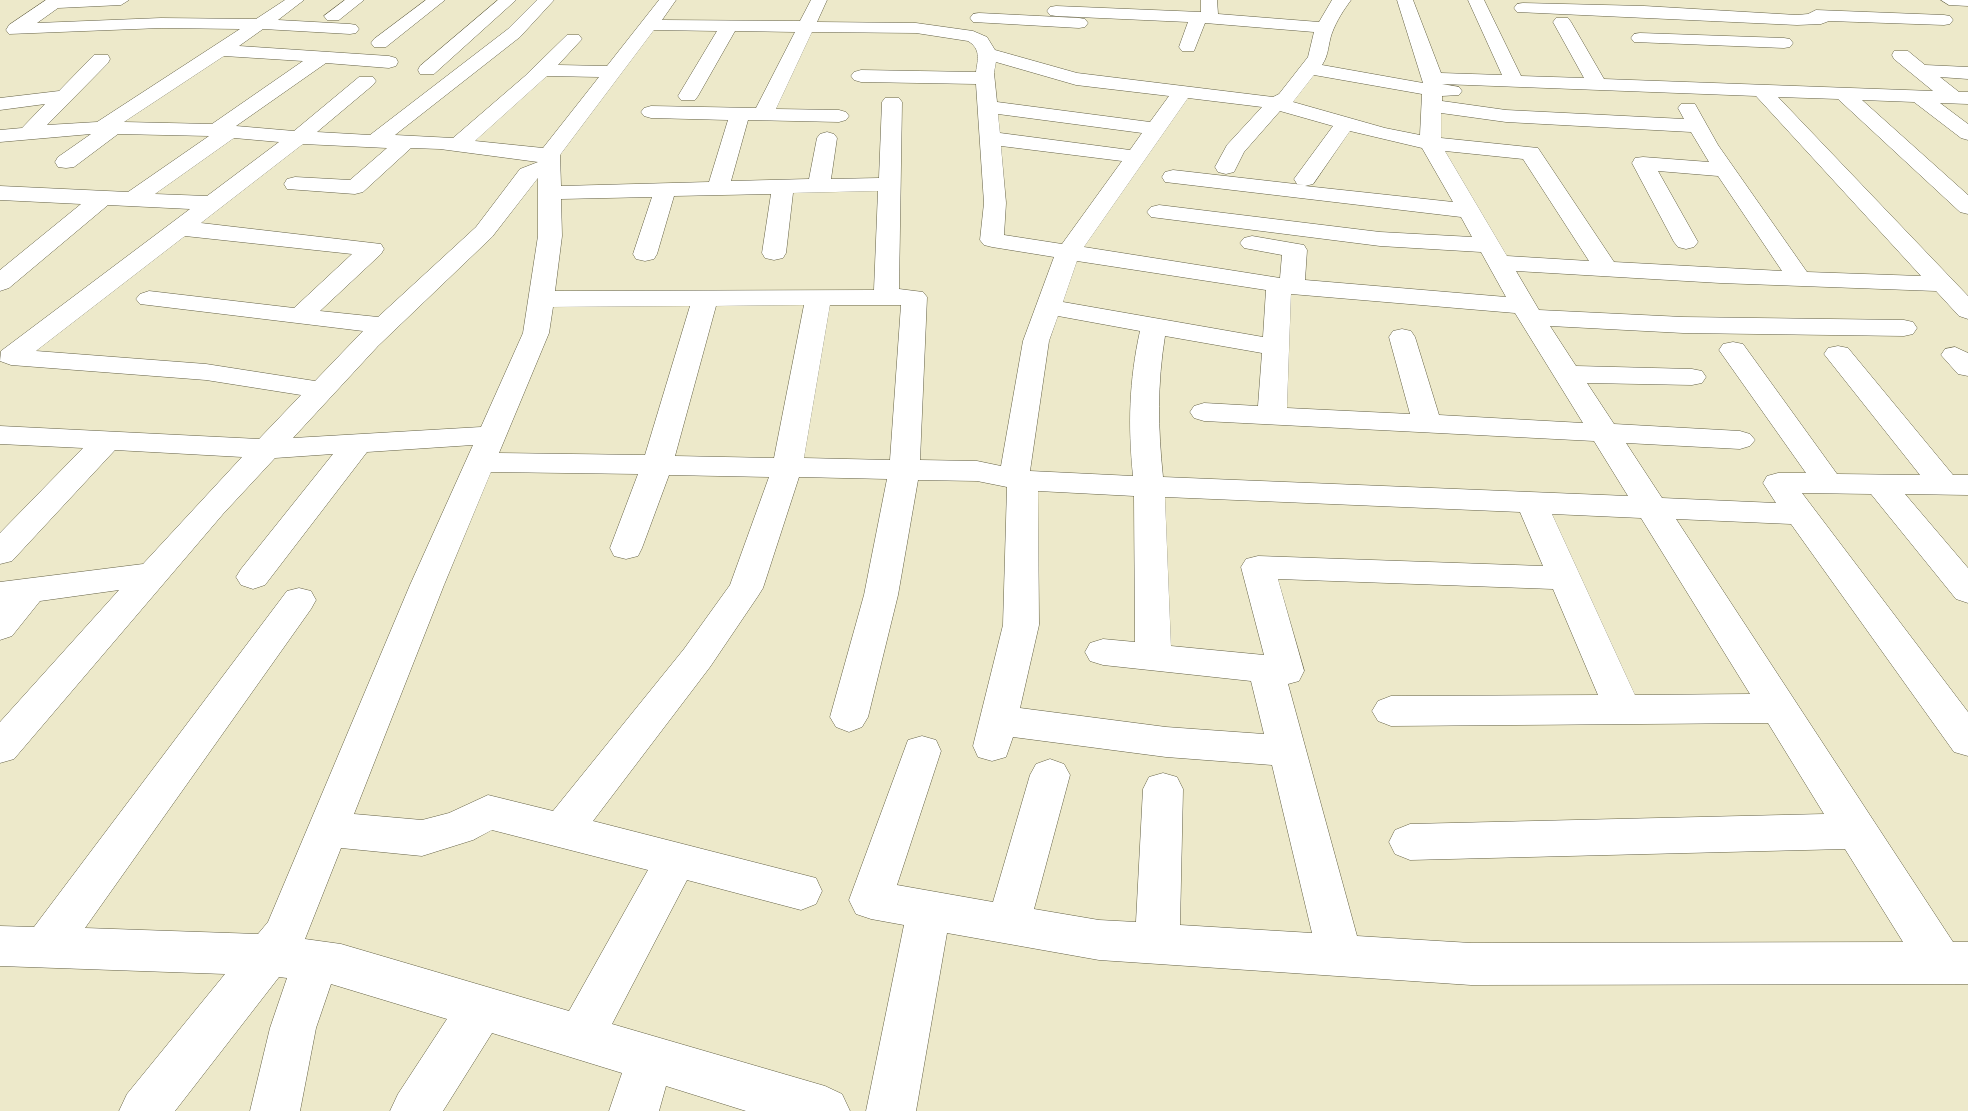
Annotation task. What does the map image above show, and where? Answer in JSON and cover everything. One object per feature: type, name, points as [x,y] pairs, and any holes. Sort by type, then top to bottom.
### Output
[{"type":"street","points":[[0,41],[56,2],[122,0]]},
{"type":"street","points":[[333,16],[356,0]]},
{"type":"street","points":[[380,43],[437,0]]},
{"type":"street","points":[[427,70],[508,0]]},
{"type":"street","points":[[375,141],[514,33],[546,0]]},
{"type":"street","points":[[144,1111],[285,935],[427,585],[536,333],[550,236],[549,171],[612,72],[668,0]]},
{"type":"street","points":[[763,115],[819,0]]},
{"type":"street","points":[[974,36],[987,0]]},
{"type":"street","points":[[1226,167],[1235,150],[1276,103],[1286,98],[1317,58],[1336,5],[1343,0]]},
{"type":"street","points":[[1405,0],[1432,92],[1430,142],[1493,254],[1527,312],[1856,831],[1954,962]]},
{"type":"street","points":[[1476,0],[1514,81]]},
{"type":"street","points":[[1522,8],[1618,11],[1640,5],[1684,7],[1797,20],[1821,20],[1816,15],[1949,23],[1919,0]]},
{"type":"street","points":[[1948,0],[1968,1]]},
{"type":"street","points":[[261,1],[295,1]]},
{"type":"street","points":[[66,162],[107,128],[295,1]]},
{"type":"street","points":[[148,24],[164,9]]},
{"type":"street","points":[[854,96],[868,51],[898,9]]},
{"type":"street","points":[[979,18],[1057,11],[1120,26],[1123,14],[1205,12],[1326,28]]},
{"type":"street","points":[[1568,11],[1597,84]]},
{"type":"street","points":[[1618,11],[1654,54]]},
{"type":"street","points":[[1188,46],[1205,12]]},
{"type":"street","points":[[15,29],[148,24],[260,24],[350,29]]},
{"type":"street","points":[[648,25],[916,28],[974,36],[981,41],[988,54],[985,78],[994,203],[992,240],[1285,286],[1527,312],[1683,325],[1773,302],[1800,279],[1943,284]]},
{"type":"street","points":[[688,96],[729,26]]},
{"type":"street","points":[[1640,38],[1784,43]]},
{"type":"street","points":[[458,145],[573,39]]},
{"type":"street","points":[[221,50],[389,62]]},
{"type":"street","points":[[988,54],[1076,79],[1276,103],[1352,125],[1430,142],[1530,153],[1607,270]]},
{"type":"street","points":[[1901,55],[1961,98]]},
{"type":"street","points":[[133,199],[322,57]]},
{"type":"street","points":[[28,133],[100,59]]},
{"type":"street","points":[[542,70],[612,72]]},
{"type":"street","points":[[1919,70],[1968,73]]},
{"type":"street","points":[[861,75],[985,78]]},
{"type":"street","points":[[1303,76],[1432,92],[1629,102]]},
{"type":"street","points":[[1303,76],[1366,102],[1352,125],[1305,179]]},
{"type":"street","points":[[322,390],[206,372],[11,357],[299,137],[366,81]]},
{"type":"street","points":[[1432,92],[1514,81],[1597,84],[1675,81],[1760,89],[1961,98]]},
{"type":"street","points":[[1675,81],[1698,126],[1725,170],[1800,279]]},
{"type":"street","points":[[1760,89],[1968,310]]},
{"type":"street","points":[[1183,91],[1068,252],[1036,341],[1018,480],[1021,625],[996,733],[1287,751]]},
{"type":"street","points":[[1432,92],[1506,116],[1698,126]]},
{"type":"street","points":[[1843,93],[1968,207]]},
{"type":"street","points":[[0,104],[64,96]]},
{"type":"street","points":[[1919,96],[1968,134]]},
{"type":"street","points":[[886,298],[892,102]]},
{"type":"street","points":[[987,107],[1156,129]]},
{"type":"street","points":[[651,112],[839,116]]},
{"type":"street","points":[[718,189],[740,114]]},
{"type":"street","points":[[0,136],[107,128],[222,131],[458,145],[549,171],[665,190],[888,184]]},
{"type":"street","points":[[819,186],[827,138]]},
{"type":"street","points":[[990,138],[1137,157]]},
{"type":"street","points":[[295,184],[355,187],[406,142]]},
{"type":"street","points":[[1686,242],[1643,163],[1725,170]]},
{"type":"street","points":[[0,748],[153,574],[322,390],[384,326],[483,232],[528,174],[549,171]]},
{"type":"street","points":[[1173,177],[1468,210]]},
{"type":"street","points":[[774,253],[783,187]]},
{"type":"street","points":[[645,254],[665,190]]},
{"type":"street","points":[[0,193],[210,203]]},
{"type":"street","points":[[0,282],[102,198]]},
{"type":"street","points":[[1272,415],[1276,347],[1285,286],[1294,250],[1150,218],[1380,239],[1607,270],[1904,328]]},
{"type":"street","points":[[178,228],[372,249],[300,316]]},
{"type":"street","points":[[541,298],[914,297],[904,470],[875,622],[849,717]]},
{"type":"street","points":[[626,548],[657,465],[705,298]]},
{"type":"street","points":[[561,831],[697,658],[746,588],[787,468],[818,298]]},
{"type":"street","points":[[149,299],[384,326]]},
{"type":"street","points":[[1048,307],[1276,347]]},
{"type":"street","points":[[1153,657],[1149,487],[1143,425],[1146,367],[1154,326]]},
{"type":"street","points":[[1402,338],[1427,424]]},
{"type":"street","points":[[1733,350],[1828,483]]},
{"type":"street","points":[[1838,354],[1957,485]]},
{"type":"street","points":[[1968,354],[1955,355],[1968,368]]},
{"type":"street","points":[[1567,374],[1692,377]]},
{"type":"street","points":[[1204,412],[1740,440]]},
{"type":"street","points":[[0,435],[266,449],[358,443],[486,449],[657,465],[977,471],[1018,480],[1149,487],[1801,514]]},
{"type":"street","points":[[0,553],[107,441]]},
{"type":"street","points":[[253,577],[358,443]]},
{"type":"street","points":[[1957,485],[1778,483],[1968,741]]},
{"type":"street","points":[[1880,484],[1968,591]]},
{"type":"street","points":[[1532,504],[1623,710]]},
{"type":"street","points":[[1103,652],[1286,671],[1258,567],[1565,578]]},
{"type":"street","points":[[0,627],[15,592],[153,574]]},
{"type":"street","points":[[45,948],[299,600]]},
{"type":"street","points":[[1266,668],[1340,955]]},
{"type":"street","points":[[1391,711],[1777,708]]},
{"type":"street","points":[[921,751],[871,900],[1099,940],[1471,964],[1954,962]]},
{"type":"street","points":[[1008,924],[1050,775]]},
{"type":"street","points":[[1157,944],[1163,789]]},
{"type":"street","points":[[328,829],[422,838],[459,828],[488,812],[801,891]]},
{"type":"street","points":[[1410,842],[1856,831]]},
{"type":"street","points":[[580,1037],[676,860]]},
{"type":"street","points":[[891,1111],[929,910]]},
{"type":"street","points":[[0,946],[269,955],[341,965],[825,1111]]},
{"type":"street","points":[[275,1111],[293,1028],[316,961]]},
{"type":"street","points":[[415,1111],[482,1007]]},
{"type":"street","points":[[634,1111],[650,1058]]}]
